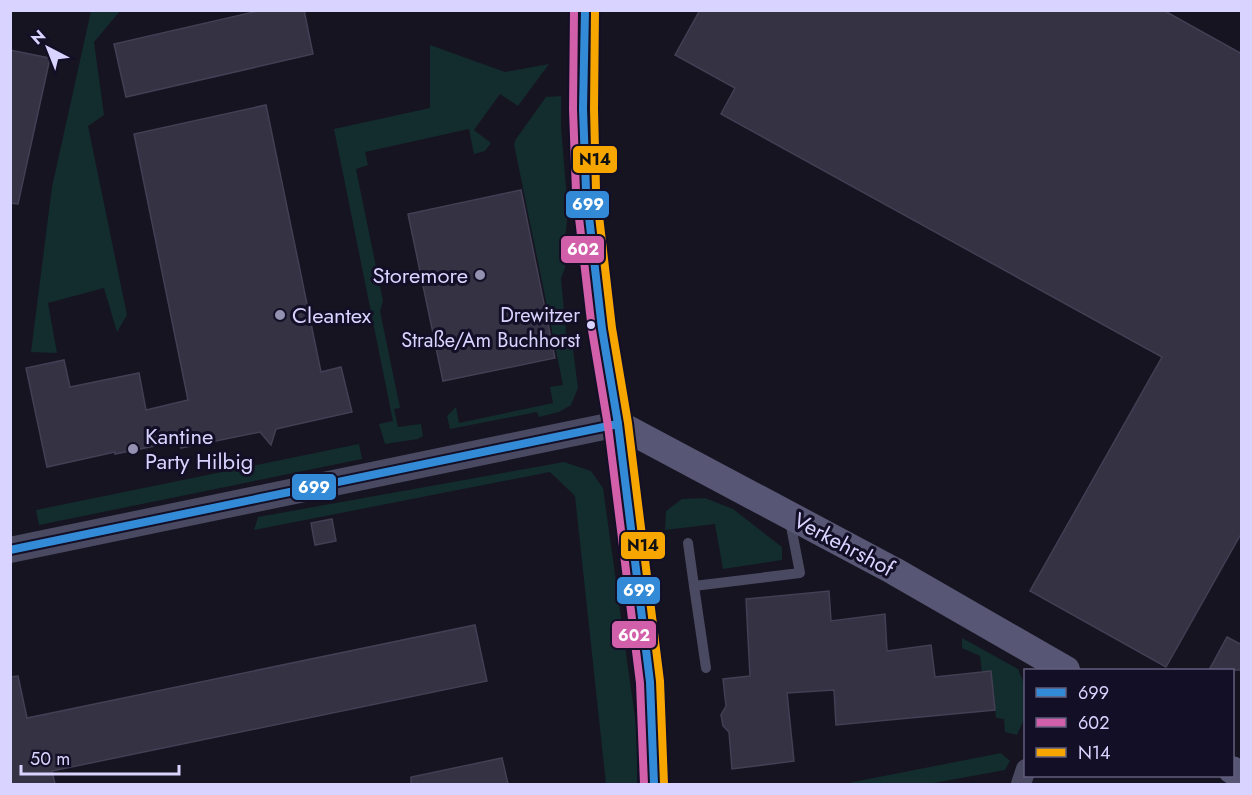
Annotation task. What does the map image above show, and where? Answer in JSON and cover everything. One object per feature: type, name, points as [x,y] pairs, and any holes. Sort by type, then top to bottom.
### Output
[{"type":"main road","name":"Verkehrshof","points":[[618,424],[957,606],[1064,669]]},
{"type":"main road","points":[[618,424],[650,682],[654,784]]},
{"type":"street","points":[[10,550],[618,424],[602,329],[586,191],[583,109],[585,10]]},
{"type":"lane","points":[[694,586],[800,573],[789,515]]},
{"type":"lane","points":[[688,543],[706,668]]},
{"type":"green space","points":[[91,11],[120,11],[94,42],[104,115],[88,126],[127,315],[117,332],[104,288],[48,303],[57,353],[31,352],[52,187]]},
{"type":"green space","points":[[430,45],[505,72],[549,64],[518,106],[500,94],[474,130],[491,143],[485,151],[474,154],[469,129],[365,152],[368,165],[356,169],[383,301],[380,311],[400,408],[394,409],[398,427],[421,424],[423,436],[418,439],[385,444],[379,424],[393,421],[334,129],[430,108]]},
{"type":"green space","points":[[561,96],[561,127],[568,211],[565,268],[561,278],[566,333],[572,342],[578,388],[571,405],[559,412],[539,417],[537,412],[450,429],[447,416],[456,407],[459,423],[553,403],[550,387],[563,385],[514,144],[546,97]]},
{"type":"green space","points":[[359,444],[362,459],[39,525],[36,510]]},
{"type":"green space","points":[[564,462],[591,471],[603,488],[637,732],[637,784],[606,784],[575,496],[550,472],[254,530],[258,517]]},
{"type":"green space","points":[[705,498],[733,509],[782,547],[782,560],[723,569],[715,524],[665,530],[666,511],[682,499]]},
{"type":"green space","points":[[962,638],[1018,669],[1024,684],[1024,719],[1017,735],[1005,732],[1004,719],[996,718],[991,672],[982,672],[980,656],[962,648]]},
{"type":"green space","points":[[1001,753],[1010,761],[1005,770],[928,784],[843,784]]},
{"type":"building","points":[[263,10],[304,10],[313,54],[126,97],[114,44]]},
{"type":"building","points":[[700,10],[1163,10],[1242,54],[1242,532],[1166,667],[1030,591],[1162,357],[721,114],[735,88],[675,55]]},
{"type":"building","points":[[10,50],[50,58],[18,204],[10,203]]},
{"type":"building","points":[[266,105],[321,372],[341,367],[352,412],[276,429],[271,445],[260,432],[181,448],[180,441],[47,467],[26,368],[64,360],[70,387],[139,373],[146,410],[188,400],[134,134]]},
{"type":"building","name":"Storemore","points":[[521,190],[555,358],[443,381],[408,214]]},
{"type":"building","points":[[332,519],[336,541],[315,545],[311,523]]},
{"type":"building","points":[[829,591],[831,621],[885,614],[887,651],[931,645],[935,677],[991,671],[995,710],[836,725],[834,690],[787,693],[794,761],[732,769],[729,732],[723,726],[721,715],[726,706],[723,679],[750,676],[746,599]]},
{"type":"building","points":[[475,625],[487,681],[52,771],[55,784],[10,784],[10,677],[18,676],[27,718]]},
{"type":"building","points":[[1227,637],[1242,645],[1242,670],[1210,669]]},
{"type":"building","points":[[502,758],[508,784],[411,784],[411,777]]},
{"type":"transit line","name":"602","points":[[574,10],[573,109],[576,192],[592,330],[608,426],[640,683],[644,784]]},
{"type":"transit line","name":"699","points":[[585,10],[583,109],[586,191],[602,329],[618,424],[650,682],[654,784]]},
{"type":"transit line","name":"N14","points":[[595,10],[596,190],[612,328],[628,423],[660,681],[664,784]]},
{"type":"transit line","name":"699","points":[[10,550],[618,424]]},
{"type":"place","name":"Storemore","points":[[480,275]]},
{"type":"place","name":"Cleantex","points":[[280,315]]},
{"type":"place","name":"Drewitzer Straße/Am Buchhorst","points":[[591,325]]},
{"type":"place","name":"Kantine Party Hilbig","points":[[133,449]]}]
